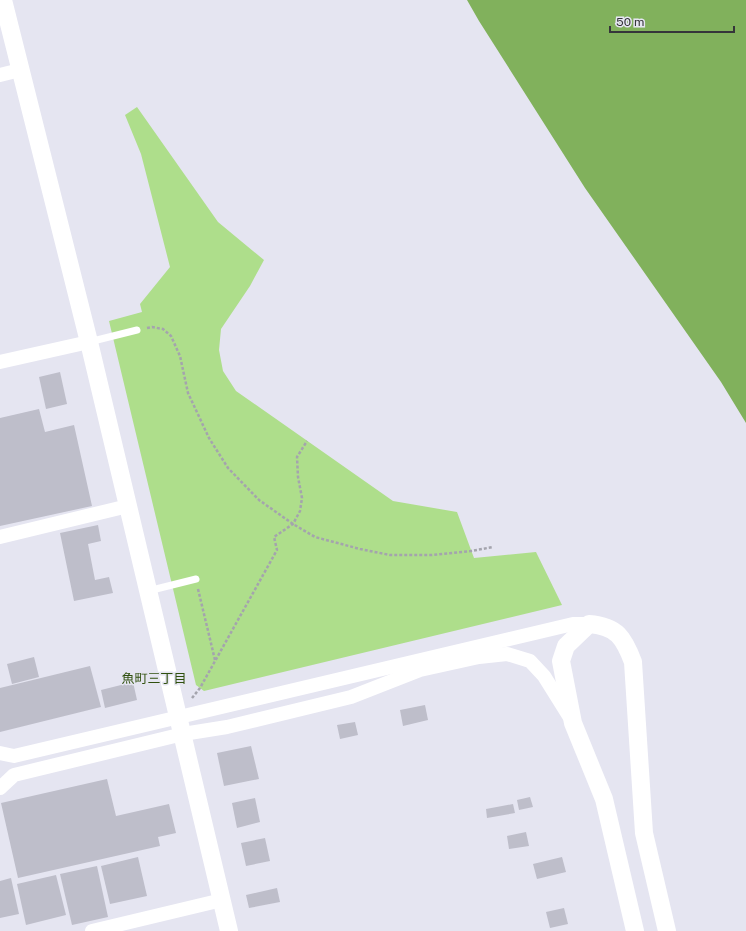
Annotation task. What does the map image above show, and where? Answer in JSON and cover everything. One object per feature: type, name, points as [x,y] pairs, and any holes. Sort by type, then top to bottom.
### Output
[{"type":"street","points":[[3,0],[89,342],[229,931]]},
{"type":"street","points":[[0,75],[20,70]]},
{"type":"street","points":[[0,362],[89,342]]},
{"type":"street","points":[[0,537],[128,506]]},
{"type":"street","points":[[0,753],[14,756],[572,624],[589,624],[608,627],[620,636],[628,649],[633,662],[644,833],[667,931]]},
{"type":"street","points":[[589,624],[566,646],[560,661],[574,723],[604,799],[635,931]]},
{"type":"street","points":[[0,788],[14,775],[183,734],[226,727],[351,697],[420,670],[479,656],[507,654],[530,661],[544,676],[574,723]]},
{"type":"street","points":[[92,931],[222,900]]},
{"type":"lane","points":[[89,342],[137,330]]},
{"type":"lane","points":[[148,591],[196,579]]},
{"type":"path","points":[[137,330],[152,327],[163,329],[171,336],[180,356],[188,393],[209,438],[228,468],[259,500],[293,524],[315,537],[390,555],[432,555],[493,548]]},
{"type":"path","points":[[178,716],[200,688],[277,550],[274,537],[293,524],[300,511],[302,498],[298,477],[297,457],[308,441]]},
{"type":"path","points":[[196,579],[215,660]]},
{"type":"shaded area","points":[[467,0],[746,0],[746,423],[721,382],[585,188]]},
{"type":"shaded area","points":[[137,107],[218,222],[264,260],[250,286],[221,329],[219,350],[223,371],[236,391],[393,501],[457,512],[474,558],[536,552],[562,605],[204,691],[196,685],[109,321],[142,312],[140,304],[170,267],[141,154],[125,115]]},
{"type":"building","points":[[60,372],[67,404],[46,409],[39,377]]},
{"type":"building","points":[[39,409],[45,432],[74,425],[92,506],[0,526],[0,418]]},
{"type":"building","points":[[98,525],[101,541],[88,544],[95,580],[109,577],[113,593],[74,601],[60,533]]},
{"type":"building","points":[[34,657],[39,677],[12,684],[7,664]]},
{"type":"building","points":[[90,666],[101,707],[0,732],[0,688]]},
{"type":"building","points":[[133,682],[137,700],[105,708],[101,690]]},
{"type":"building","points":[[425,705],[428,720],[403,726],[400,710]]},
{"type":"building","points":[[355,722],[358,735],[340,739],[337,725]]},
{"type":"building","points":[[251,746],[259,779],[224,786],[217,753]]},
{"type":"building","points":[[107,779],[116,816],[169,804],[176,833],[158,837],[160,846],[18,878],[1,803]]},
{"type":"building","points":[[530,797],[533,807],[519,810],[517,800]]},
{"type":"building","points":[[255,798],[260,822],[237,828],[232,803]]},
{"type":"building","points":[[513,804],[515,813],[487,818],[486,809]]},
{"type":"building","points":[[526,832],[529,846],[509,849],[507,836]]},
{"type":"building","points":[[265,838],[270,861],[246,866],[241,843]]},
{"type":"building","points":[[138,857],[147,896],[110,904],[101,866]]},
{"type":"building","points":[[562,857],[566,872],[537,879],[533,864]]},
{"type":"building","points":[[97,866],[108,917],[72,925],[60,874]]},
{"type":"building","points":[[56,875],[66,915],[26,925],[17,884]]},
{"type":"building","points":[[11,878],[19,914],[0,918],[0,881]]},
{"type":"building","points":[[277,888],[280,902],[249,908],[246,895]]},
{"type":"building","points":[[564,908],[568,924],[550,928],[546,912]]},
{"type":"district","name":"魚町三丁目","points":[[154,678]]}]
